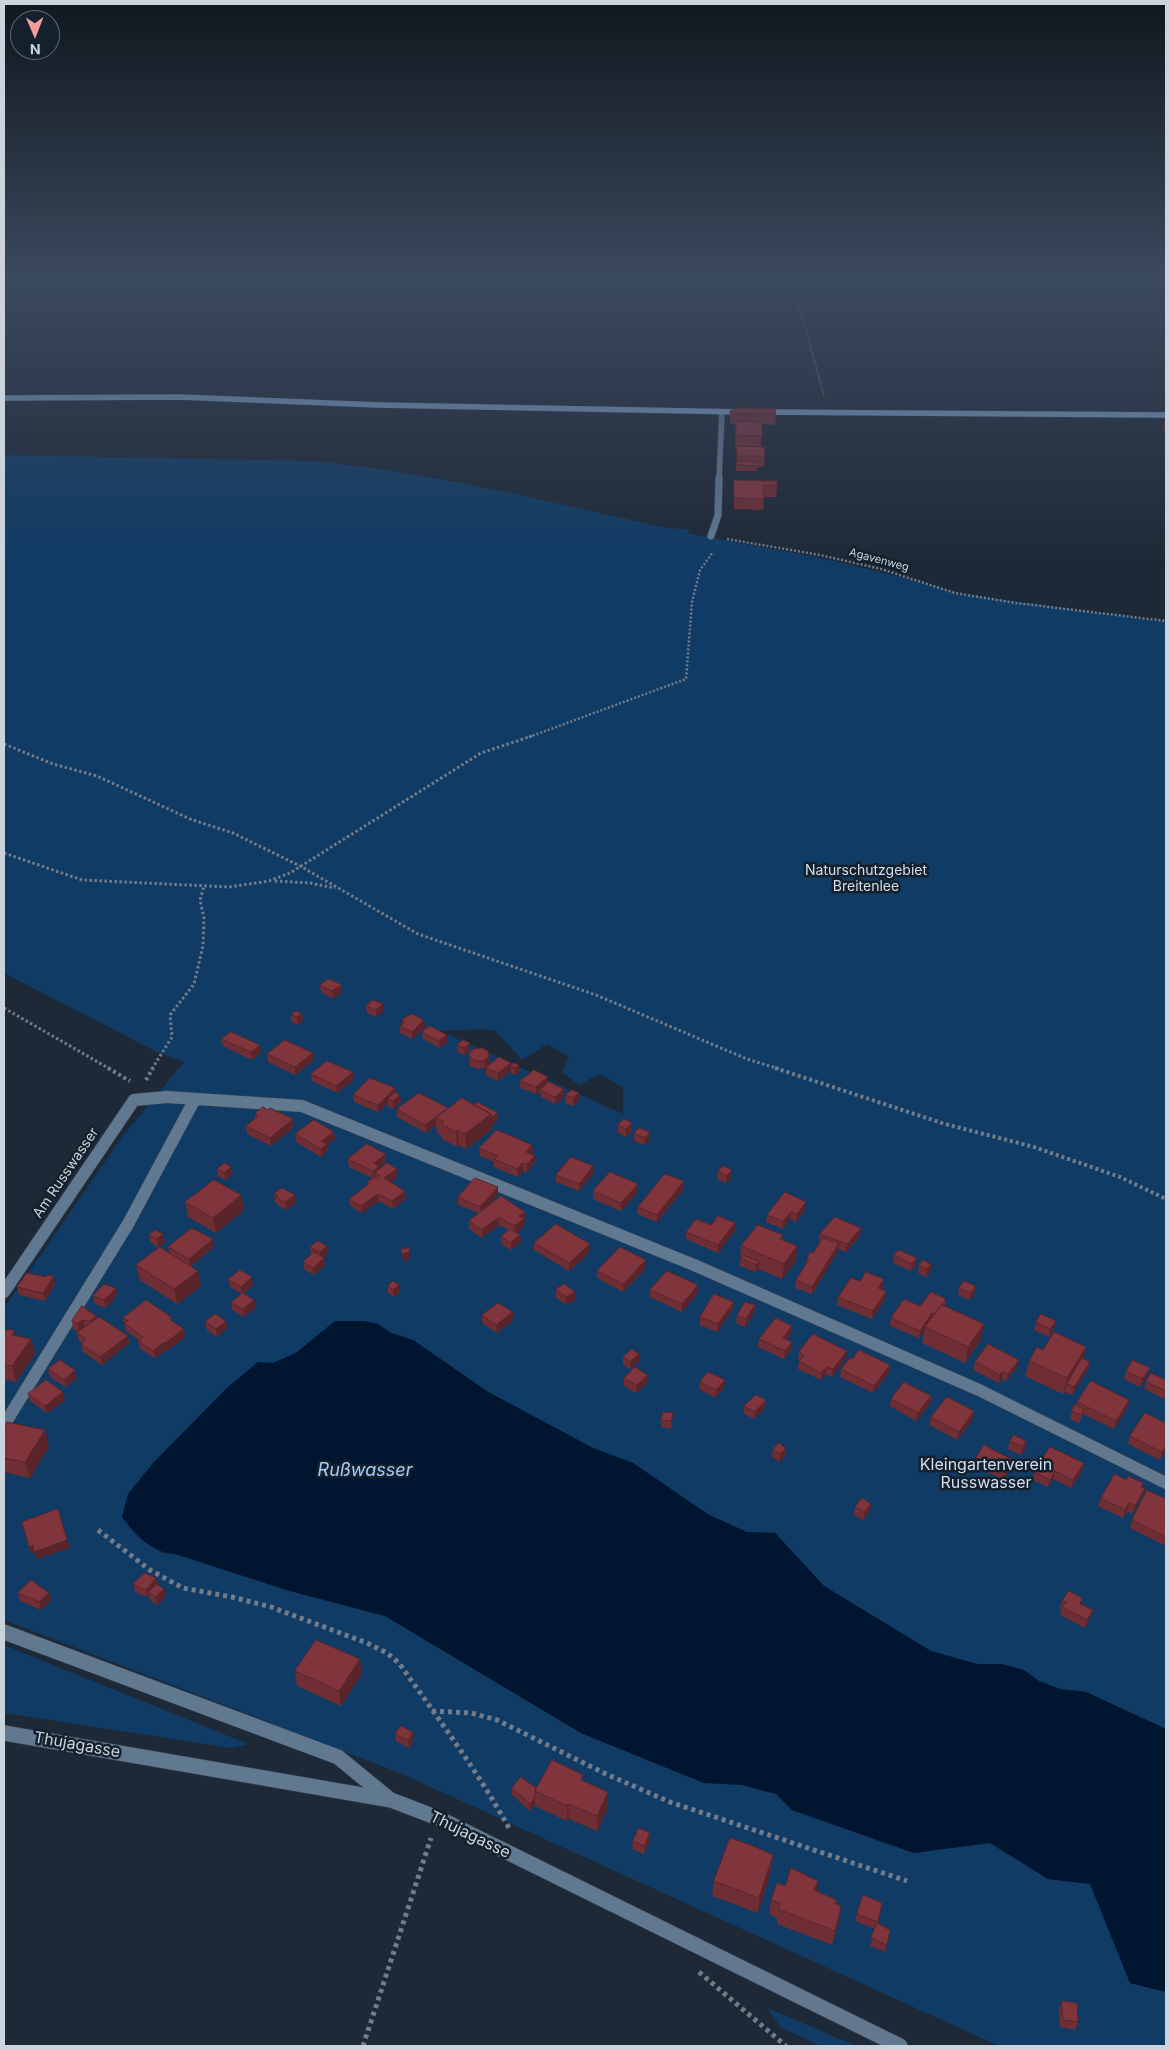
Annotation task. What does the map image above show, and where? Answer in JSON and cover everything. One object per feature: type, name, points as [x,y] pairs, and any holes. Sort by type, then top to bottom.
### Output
[{"type":"main road","points":[[4,398],[179,397],[379,406],[749,412]]},
{"type":"main road","points":[[758,412],[1166,415]]},
{"type":"street","points":[[711,536],[718,515],[722,412]]},
{"type":"street","points":[[134,1100],[167,1097],[302,1106],[703,1269],[979,1390],[1166,1484]]},
{"type":"street","points":[[4,1425],[99,1272],[164,1160],[195,1098]]},
{"type":"street","name":"Am Russwasser","points":[[4,1292],[134,1100]]},
{"type":"street","points":[[4,1632],[338,1757],[391,1800]]},
{"type":"street","name":"Thujagasse","points":[[4,1733],[391,1800],[438,1818],[900,2046]]},
{"type":"path","points":[[818,375],[824,397]]},
{"type":"path","points":[[269,882],[290,873],[481,753],[565,725],[624,700],[686,679],[692,602],[700,570],[715,549],[711,536]]},
{"type":"path","name":"Agavenweg","points":[[711,536],[820,555],[881,569],[955,593],[1016,603],[1166,620]]},
{"type":"path","points":[[4,744],[53,764],[97,776],[190,819],[233,833],[300,866],[418,934],[596,995],[747,1059],[945,1124],[1034,1147],[1120,1176],[1166,1199]]},
{"type":"path","points":[[4,853],[82,880],[229,887],[269,882],[310,883],[342,891]]},
{"type":"path","points":[[134,1100],[172,1037],[170,1015],[194,984],[203,946],[204,918],[200,900],[204,886]]},
{"type":"path","points":[[4,1008],[137,1085],[134,1100]]},
{"type":"path","points":[[98,1530],[150,1570],[182,1588],[232,1597],[271,1607],[367,1643],[387,1653],[398,1663],[501,1812],[526,1862]]},
{"type":"path","points":[[432,1711],[472,1713],[496,1720],[606,1774],[670,1802],[907,1881]]},
{"type":"path","points":[[364,2046],[438,1818]]},
{"type":"path","points":[[696,1970],[786,2046]]},
{"type":"green space","points":[[4,455],[309,461],[398,472],[530,497],[662,527],[690,530],[687,533],[821,558],[914,580],[955,593],[1166,622],[1166,1729],[1086,1692],[1060,1689],[1039,1681],[1024,1670],[1002,1664],[977,1664],[931,1651],[824,1586],[775,1533],[747,1532],[709,1515],[633,1463],[593,1448],[488,1392],[413,1340],[391,1333],[378,1324],[364,1321],[335,1321],[296,1353],[228,1387],[154,1462],[128,1494],[161,1553],[175,1554],[290,1591],[385,1616],[581,1733],[704,1783],[742,1785],[776,1794],[792,1810],[914,1853],[990,1842],[1048,1879],[1091,1884],[1130,1983],[1166,1992],[1166,2046],[999,2046],[400,1773],[4,1620],[4,1308],[122,1137],[184,1062],[157,1052],[4,973]],"holes":[[[483,1029],[496,1031],[522,1060],[547,1044],[569,1057],[562,1072],[579,1085],[599,1074],[623,1087],[623,1114],[440,1031]]]},
{"type":"green space","points":[[4,1645],[248,1744],[232,1748],[4,1713]]},
{"type":"green space","points":[[768,2008],[856,2046],[820,2046],[780,2027]]},
{"type":"water","name":"Rußwasser","points":[[335,1321],[364,1321],[378,1324],[391,1333],[413,1340],[488,1392],[593,1448],[633,1463],[709,1515],[747,1532],[775,1533],[824,1586],[931,1651],[977,1664],[1002,1664],[1024,1670],[1039,1681],[1060,1689],[1086,1692],[1166,1729],[1166,1992],[1130,1983],[1090,1884],[1048,1879],[990,1843],[914,1853],[792,1810],[776,1794],[742,1785],[704,1783],[581,1733],[385,1616],[290,1591],[167,1553],[152,1547],[138,1536],[122,1517],[128,1494],[154,1462],[228,1387],[258,1362],[273,1363],[296,1353]]},
{"type":"building","points":[[738,408],[775,409],[776,414],[730,413],[730,411]]},
{"type":"building","points":[[736,422],[762,423],[762,436],[736,435]]},
{"type":"building","points":[[737,446],[764,447],[765,456],[737,456]]},
{"type":"building","points":[[737,461],[758,462],[758,466],[737,465]]},
{"type":"building","points":[[734,480],[777,481],[777,486],[764,485],[764,499],[734,498]]},
{"type":"building","points":[[329,979],[342,985],[332,991],[320,985]]},
{"type":"building","points":[[373,1000],[383,1004],[376,1010],[366,1006]]},
{"type":"building","points":[[296,1011],[302,1013],[297,1017],[291,1015]]},
{"type":"building","points":[[412,1014],[424,1020],[412,1032],[400,1026],[405,1022],[402,1020]]},
{"type":"building","points":[[430,1026],[447,1035],[439,1041],[422,1032]]},
{"type":"building","points":[[231,1032],[260,1045],[251,1052],[221,1039]]},
{"type":"building","points":[[285,1040],[313,1053],[295,1067],[267,1054]]},
{"type":"building","points":[[463,1040],[470,1043],[464,1048],[457,1045]]},
{"type":"building","points":[[482,1048],[488,1051],[489,1056],[484,1061],[476,1061],[470,1058],[469,1053],[474,1049]]},
{"type":"building","points":[[499,1057],[511,1063],[498,1073],[486,1068]]},
{"type":"building","points":[[327,1061],[353,1072],[336,1086],[311,1074]]},
{"type":"building","points":[[514,1063],[519,1065],[515,1068],[510,1066]]},
{"type":"building","points":[[534,1070],[548,1077],[536,1087],[520,1081]]},
{"type":"building","points":[[370,1078],[395,1088],[378,1105],[353,1095]]},
{"type":"building","points":[[549,1082],[564,1089],[555,1097],[540,1090]]},
{"type":"building","points":[[572,1090],[579,1093],[573,1098],[565,1095]]},
{"type":"building","points":[[395,1092],[400,1095],[393,1101],[388,1099]]},
{"type":"building","points":[[419,1093],[448,1108],[425,1125],[397,1109]]},
{"type":"building","points":[[462,1098],[491,1114],[465,1134],[458,1130],[456,1132],[441,1124],[444,1122],[436,1118]]},
{"type":"building","points":[[477,1102],[498,1113],[491,1118],[491,1114],[474,1105]]},
{"type":"building","points":[[263,1107],[268,1110],[270,1108],[293,1119],[270,1138],[246,1126],[258,1116],[255,1114]]},
{"type":"building","points":[[624,1119],[632,1123],[626,1129],[618,1125]]},
{"type":"building","points":[[314,1120],[334,1132],[321,1141],[327,1144],[321,1149],[295,1134]]},
{"type":"building","points":[[639,1128],[650,1132],[645,1138],[634,1134]]},
{"type":"building","points":[[497,1130],[532,1145],[526,1152],[535,1156],[527,1164],[522,1163],[517,1169],[494,1159],[498,1156],[479,1148]]},
{"type":"building","points":[[367,1144],[386,1154],[374,1163],[379,1166],[373,1171],[348,1159]]},
{"type":"building","points":[[571,1157],[593,1166],[579,1184],[556,1175]]},
{"type":"building","points":[[225,1163],[231,1167],[224,1173],[217,1169]]},
{"type":"building","points":[[387,1163],[397,1169],[384,1178],[405,1191],[392,1201],[378,1194],[361,1206],[349,1199],[369,1184],[367,1182],[374,1177],[377,1179],[380,1176],[375,1173]]},
{"type":"building","points":[[723,1166],[732,1170],[726,1176],[718,1171]]},
{"type":"building","points":[[610,1172],[638,1184],[621,1203],[593,1191]]},
{"type":"building","points":[[665,1174],[684,1181],[657,1215],[638,1207]]},
{"type":"building","points":[[475,1178],[498,1187],[480,1207],[458,1197]]},
{"type":"building","points":[[214,1180],[241,1195],[213,1218],[185,1202]]},
{"type":"building","points":[[282,1188],[295,1195],[285,1202],[276,1198],[278,1196],[274,1194]]},
{"type":"building","points":[[785,1192],[806,1202],[797,1214],[791,1212],[783,1221],[767,1215]]},
{"type":"building","points":[[501,1196],[525,1212],[519,1216],[524,1219],[514,1226],[499,1217],[482,1230],[469,1221]]},
{"type":"building","points":[[718,1216],[735,1223],[718,1245],[686,1232],[696,1219],[711,1225]]},
{"type":"building","points":[[835,1217],[861,1228],[847,1244],[820,1234]]},
{"type":"building","points":[[556,1224],[590,1244],[569,1263],[534,1243]]},
{"type":"building","points":[[758,1225],[783,1235],[780,1239],[797,1246],[784,1264],[741,1246]]},
{"type":"building","points":[[192,1228],[213,1239],[189,1259],[168,1247]]},
{"type":"building","points":[[510,1229],[520,1235],[511,1242],[501,1237]]},
{"type":"building","points":[[155,1230],[163,1234],[157,1239],[149,1235]]},
{"type":"building","points":[[823,1238],[839,1243],[812,1287],[796,1280],[809,1259],[807,1258],[810,1252],[813,1253]]},
{"type":"building","points":[[318,1241],[327,1246],[320,1252],[310,1247]]},
{"type":"building","points":[[160,1247],[198,1271],[174,1289],[136,1265]]},
{"type":"building","points":[[620,1247],[646,1260],[623,1284],[597,1271]]},
{"type":"building","points":[[409,1248],[410,1252],[402,1254],[401,1249]]},
{"type":"building","points":[[899,1250],[917,1258],[912,1264],[894,1255]]},
{"type":"building","points":[[314,1252],[324,1258],[313,1268],[303,1262]]},
{"type":"building","points":[[743,1255],[759,1262],[756,1265],[741,1258]]},
{"type":"building","points":[[923,1260],[931,1264],[927,1269],[919,1266]]},
{"type":"building","points":[[240,1270],[252,1277],[241,1287],[228,1280]]},
{"type":"building","points":[[667,1271],[698,1285],[682,1304],[650,1290]]},
{"type":"building","points":[[866,1272],[884,1279],[878,1288],[886,1291],[873,1311],[838,1297],[851,1278],[860,1281]]},
{"type":"building","points":[[27,1273],[46,1277],[47,1275],[54,1276],[43,1293],[17,1287]]},
{"type":"building","points":[[393,1281],[399,1285],[393,1290],[388,1286]]},
{"type":"building","points":[[964,1281],[976,1286],[971,1293],[959,1288]]},
{"type":"building","points":[[104,1284],[116,1288],[104,1300],[93,1296]]},
{"type":"building","points":[[564,1284],[575,1292],[566,1297],[556,1289]]},
{"type":"building","points":[[931,1292],[946,1299],[935,1314],[932,1313],[920,1331],[891,1318],[904,1299],[920,1306]]},
{"type":"building","points":[[243,1293],[254,1300],[243,1309],[231,1303]]},
{"type":"building","points":[[714,1294],[734,1302],[718,1324],[700,1317]]},
{"type":"building","points":[[146,1300],[171,1317],[169,1319],[184,1329],[153,1351],[138,1341],[143,1337],[124,1323],[128,1321],[123,1318]]},
{"type":"building","points":[[745,1302],[755,1305],[746,1319],[737,1316]]},
{"type":"building","points":[[498,1303],[513,1312],[496,1325],[482,1315]]},
{"type":"building","points":[[942,1305],[984,1324],[968,1347],[925,1327]]},
{"type":"building","points":[[82,1306],[96,1316],[90,1321],[83,1320],[77,1324],[72,1321]]},
{"type":"building","points":[[215,1314],[226,1321],[216,1329],[205,1322]]},
{"type":"building","points":[[1041,1314],[1056,1321],[1050,1329],[1036,1322]]},
{"type":"building","points":[[99,1317],[128,1336],[100,1357],[81,1344],[86,1339],[77,1333]]},
{"type":"building","points":[[776,1318],[792,1326],[783,1338],[792,1342],[785,1351],[759,1339]]},
{"type":"building","points":[[8,1329],[15,1331],[12,1335],[31,1339],[12,1366],[4,1364],[4,1332]]},
{"type":"building","points":[[1054,1332],[1086,1347],[1067,1378],[1029,1361],[1037,1347],[1043,1350]]},
{"type":"building","points":[[813,1334],[847,1351],[833,1369],[827,1367],[821,1373],[799,1361],[804,1355],[799,1352]]},
{"type":"building","points":[[988,1344],[1019,1360],[1008,1374],[1003,1371],[1000,1375],[975,1362]]},
{"type":"building","points":[[632,1349],[639,1354],[630,1362],[623,1357]]},
{"type":"building","points":[[859,1350],[890,1365],[874,1386],[841,1369]]},
{"type":"building","points":[[1082,1358],[1090,1362],[1074,1387],[1067,1384]]},
{"type":"building","points":[[60,1360],[75,1370],[64,1380],[48,1369]]},
{"type":"building","points":[[1133,1360],[1150,1368],[1142,1379],[1126,1371]]},
{"type":"building","points":[[635,1367],[648,1375],[637,1385],[624,1378]]},
{"type":"building","points":[[708,1372],[725,1380],[716,1390],[700,1382]]},
{"type":"building","points":[[1151,1373],[1166,1380],[1166,1391],[1146,1382]]},
{"type":"building","points":[[46,1380],[63,1392],[45,1406],[28,1394]]},
{"type":"building","points":[[1091,1381],[1129,1400],[1116,1421],[1077,1402]]},
{"type":"building","points":[[904,1382],[931,1396],[918,1413],[891,1399]]},
{"type":"building","points":[[756,1395],[766,1400],[755,1412],[744,1406]]},
{"type":"building","points":[[947,1397],[974,1411],[959,1432],[931,1417]]},
{"type":"building","points":[[1074,1405],[1084,1409],[1081,1415],[1072,1411]]},
{"type":"building","points":[[663,1412],[673,1413],[671,1421],[661,1420]]},
{"type":"building","points":[[1145,1413],[1166,1423],[1166,1446],[1162,1452],[1130,1436]]},
{"type":"building","points":[[7,1422],[45,1430],[25,1462],[4,1458],[4,1427]]},
{"type":"building","points":[[1014,1435],[1026,1441],[1023,1447],[1010,1441]]},
{"type":"building","points":[[779,1443],[786,1448],[780,1454],[773,1449]]},
{"type":"building","points":[[984,1445],[1013,1460],[1005,1472],[976,1458]]},
{"type":"building","points":[[1050,1447],[1084,1463],[1073,1480],[1055,1471],[1050,1480],[1034,1472]]},
{"type":"building","points":[[1115,1474],[1126,1480],[1128,1476],[1143,1483],[1141,1487],[1145,1488],[1135,1506],[1129,1503],[1125,1510],[1101,1498]]},
{"type":"building","points":[[1147,1490],[1166,1499],[1166,1537],[1132,1520]]},
{"type":"building","points":[[862,1498],[871,1504],[865,1512],[855,1507]]},
{"type":"building","points":[[58,1509],[67,1540],[34,1552],[33,1545],[29,1547],[22,1522]]},
{"type":"building","points":[[145,1573],[156,1578],[146,1590],[133,1584]]},
{"type":"building","points":[[31,1580],[49,1593],[39,1602],[18,1593]]},
{"type":"building","points":[[157,1584],[164,1589],[155,1597],[148,1592]]},
{"type":"building","points":[[1069,1591],[1082,1598],[1080,1604],[1093,1610],[1087,1620],[1062,1607],[1067,1602],[1062,1601]]},
{"type":"building","points":[[316,1640],[360,1659],[339,1691],[295,1671]]},
{"type":"building","points":[[401,1726],[413,1732],[408,1740],[395,1734]]},
{"type":"building","points":[[552,1760],[583,1775],[581,1780],[608,1792],[597,1816],[568,1804],[567,1806],[535,1791]]},
{"type":"building","points":[[521,1777],[536,1788],[535,1797],[530,1804],[512,1788]]},
{"type":"building","points":[[639,1828],[650,1833],[644,1846],[633,1841]]},
{"type":"building","points":[[730,1838],[773,1855],[759,1898],[714,1881]]},
{"type":"building","points":[[791,1868],[818,1881],[814,1890],[837,1900],[835,1904],[841,1906],[835,1931],[778,1909],[780,1903],[771,1900],[777,1883],[785,1886]]},
{"type":"building","points":[[863,1895],[882,1903],[878,1922],[857,1914]]},
{"type":"building","points":[[877,1923],[890,1930],[887,1945],[871,1938]]},
{"type":"building","points":[[1062,2001],[1077,2003],[1078,2022],[1063,2020]]},
{"type":"park label","name":"Naturschutzgebiet Breitenlee","points":[[866,880]]},
{"type":"park label","name":"Kleingartenverein Russwasser","points":[[986,1474]]}]
